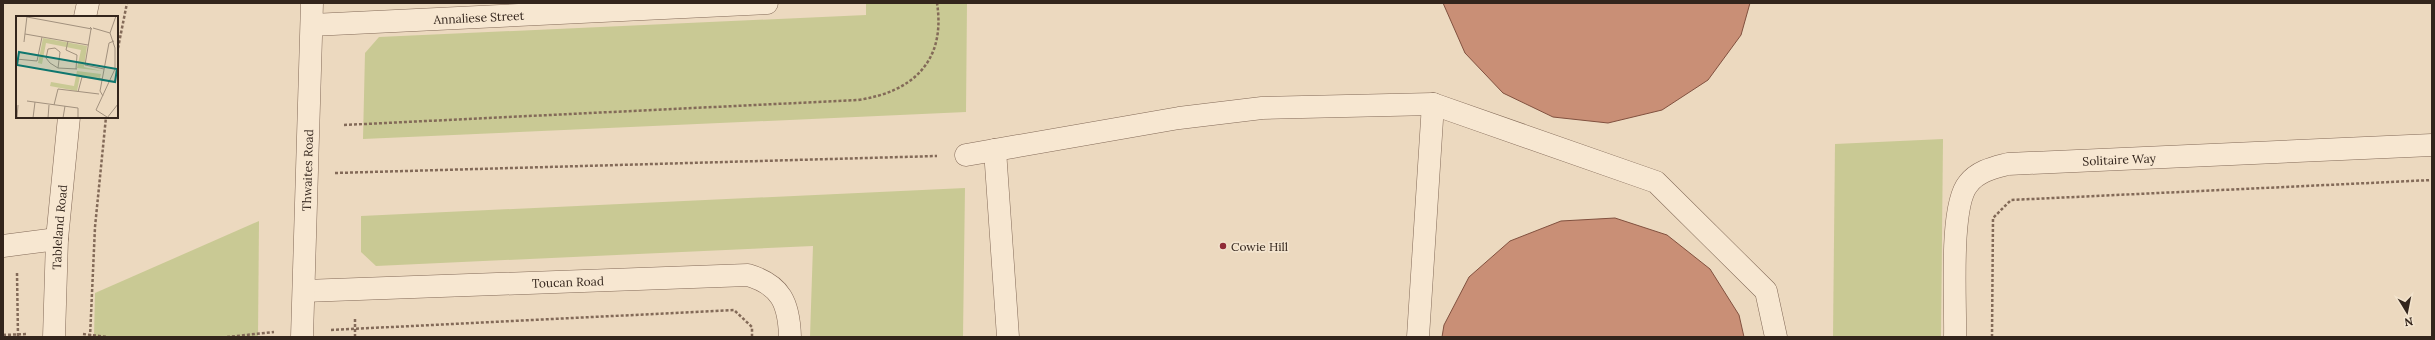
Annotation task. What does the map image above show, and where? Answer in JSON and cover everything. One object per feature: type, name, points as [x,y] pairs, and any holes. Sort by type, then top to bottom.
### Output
[{"type":"street","points":[[85,16],[88,3]]},
{"type":"street","name":"Thwaites Road","points":[[302,334],[312,3]]},
{"type":"street","name":"Annaliese Street","points":[[312,25],[767,3]]},
{"type":"street","points":[[1418,337],[1433,104]]},
{"type":"street","points":[[966,155],[1179,118],[1262,108],[1433,104],[1656,182],[1766,291],[1776,337]]},
{"type":"street","name":"Tableland Road","points":[[54,337],[57,239],[68,118]]},
{"type":"street","name":"Solitaire Way","points":[[1955,337],[1958,208],[1967,185],[1975,176],[1991,168],[2008,164],[2432,145]]},
{"type":"street","points":[[995,150],[1008,337]]},
{"type":"street","points":[[3,246],[57,239]]},
{"type":"street","name":"Toucan Road","points":[[304,291],[748,275],[769,283],[778,291],[788,313],[790,337]]},
{"type":"path","points":[[118,48],[127,3]]},
{"type":"path","points":[[344,125],[858,100],[880,97],[904,86],[926,66],[937,45],[940,19],[937,3]]},
{"type":"path","points":[[90,337],[95,220],[106,118]]},
{"type":"path","points":[[308,173],[966,155]]},
{"type":"path","points":[[1992,337],[1993,218],[2011,200],[2432,180]]},
{"type":"path","points":[[227,337],[734,310],[752,327],[752,337]]},
{"type":"green space","points":[[866,3],[967,3],[966,112],[363,139],[365,53],[379,37],[866,15]]},
{"type":"green space","points":[[1943,139],[1941,337],[1833,337],[1835,144]]},
{"type":"green space","points":[[965,188],[963,337],[810,337],[813,246],[376,266],[361,252],[361,216]]},
{"type":"green space","points":[[259,221],[258,337],[94,337],[95,293]]},
{"type":"building","points":[[1443,3],[1750,3],[1741,35],[1708,80],[1662,110],[1608,123],[1553,117],[1503,93],[1465,53]]},
{"type":"building","points":[[1615,218],[1667,235],[1710,269],[1739,315],[1744,337],[1442,337],[1444,325],[1469,277],[1510,241],[1561,221]]},
{"type":"place","name":"Cowie Hill","points":[[1223,246]]}]
